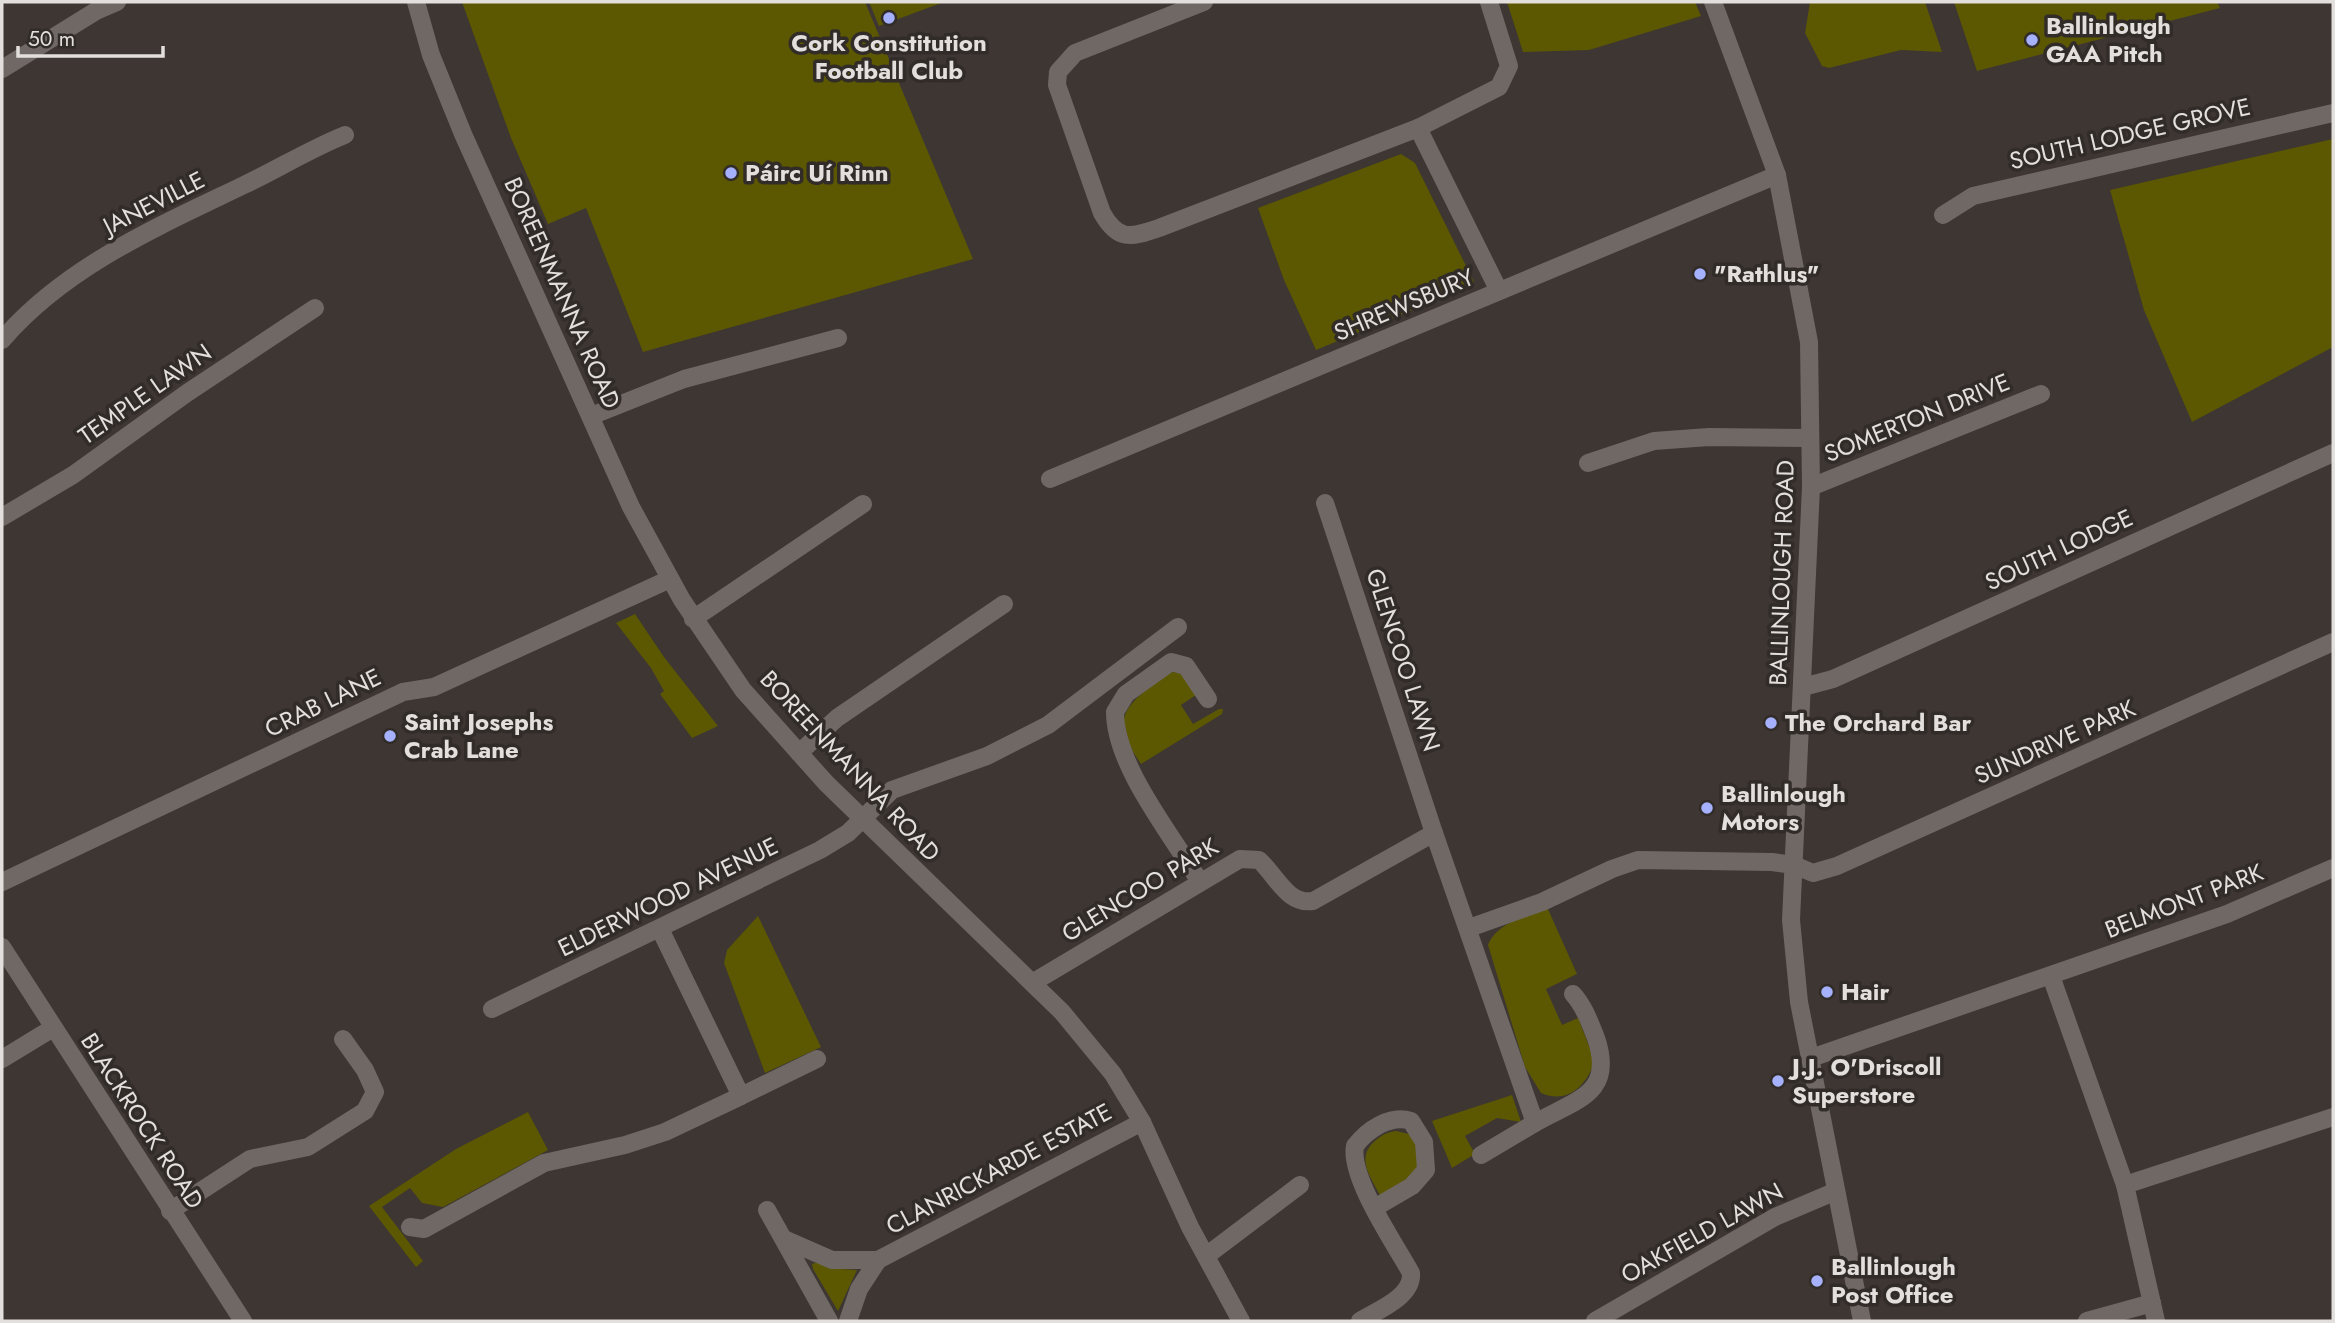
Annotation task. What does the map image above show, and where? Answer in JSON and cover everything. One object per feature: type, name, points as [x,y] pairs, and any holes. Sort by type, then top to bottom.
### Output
[{"type":"street","points":[[2,69],[96,11],[117,2]]},
{"type":"street","name":"BOREENMANNA ROAD","points":[[416,2],[451,107],[631,507],[694,619],[743,690],[799,753],[861,820],[1062,1012],[1113,1074],[1142,1122],[1236,1320]]},
{"type":"street","points":[[1205,2],[1075,53],[1064,61],[1058,72],[1057,85],[1102,214],[1112,231],[1127,236],[1159,228],[1418,128],[1499,87],[1509,66],[1507,52],[1489,2]]},
{"type":"street","name":"BALLINLOUGH ROAD","points":[[1713,2],[1777,175],[1809,337],[1811,487],[1791,920],[1793,962],[1834,1192],[1862,1321]]},
{"type":"street","name":"SOUTH LODGE GROVE","points":[[1943,215],[1973,196],[2333,113]]},
{"type":"street","points":[[1418,128],[1499,291]]},
{"type":"street","name":"JANEVILLE","points":[[2,340],[24,315],[92,264],[151,230],[345,135]]},
{"type":"street","name":"SHREWSBURY","points":[[1050,479],[1777,175]]},
{"type":"street","name":"TEMPLE LAWN","points":[[2,517],[73,475],[187,393],[315,308]]},
{"type":"street","points":[[591,416],[684,379],[838,338]]},
{"type":"street","name":"SOMERTON DRIVE","points":[[1811,487],[2041,394]]},
{"type":"street","points":[[1588,463],[1654,441],[1709,437],[1810,438]]},
{"type":"street","name":"SOUTH LODGE","points":[[1802,687],[1833,679],[2333,453]]},
{"type":"street","name":"GLENCOO LAWN","points":[[1325,503],[1434,833]]},
{"type":"street","points":[[694,619],[863,504]]},
{"type":"street","name":"CRAB LANE","points":[[2,882],[403,692],[434,687],[670,579]]},
{"type":"street","points":[[799,753],[837,718],[1004,604]]},
{"type":"street","name":"ELDERWOOD AVENUE","points":[[492,1009],[820,850],[861,820],[896,788],[987,756],[1048,725],[1178,627]]},
{"type":"street","name":"SUNDRIVE PARK","points":[[1469,928],[1542,902],[1612,869],[1639,860],[1732,860],[1794,865],[1813,873],[1842,865],[2333,642]]},
{"type":"street","points":[[1200,881],[1133,772],[1119,740],[1115,712],[1126,694],[1171,662],[1186,666],[1208,699]]},
{"type":"street","points":[[1434,833],[1535,1123]]},
{"type":"street","name":"GLENCOO PARK","points":[[1032,983],[1240,859],[1250,857],[1267,868],[1295,900],[1313,901],[1434,833]]},
{"type":"street","name":"BELMONT PARK","points":[[1811,1058],[2228,913],[2333,868]]},
{"type":"street","points":[[660,929],[741,1096]]},
{"type":"street","name":"BLACKROCK ROAD","points":[[2,947],[243,1321]]},
{"type":"street","points":[[2051,976],[2125,1185],[2156,1321]]},
{"type":"street","points":[[1481,1155],[1595,1087],[1602,1071],[1602,1057],[1581,1002],[1573,994]]},
{"type":"street","points":[[2,1059],[53,1028]]},
{"type":"street","points":[[170,1211],[250,1159],[307,1147],[365,1111],[375,1091],[365,1070],[343,1039]]},
{"type":"street","points":[[410,1227],[424,1229],[544,1163],[625,1145],[665,1132],[817,1059]]},
{"type":"street","points":[[2125,1185],[2333,1117]]},
{"type":"street","points":[[1360,1321],[1404,1293],[1412,1282],[1411,1273],[1376,1207],[1358,1173],[1355,1146],[1363,1136],[1378,1126],[1395,1119],[1411,1121],[1424,1142],[1425,1171],[1412,1186],[1376,1207]]},
{"type":"street","name":"CLANRICKARDE ESTATE","points":[[784,1239],[832,1260],[878,1260],[1142,1122]]},
{"type":"street","points":[[1206,1256],[1300,1185]]},
{"type":"street","name":"OAKFIELD LAWN","points":[[1595,1321],[1775,1217],[1834,1192]]},
{"type":"street","points":[[768,1210],[829,1321]]},
{"type":"street","name":"CLANRICKARDE ESTATE","points":[[848,1321],[859,1289],[878,1260]]},
{"type":"street","points":[[2087,1321],[2152,1303]]},
{"type":"shaded area","name":"Páirc Uí Rinn","points":[[462,2],[865,2],[973,259],[643,352],[586,208],[548,224],[511,138]]},
{"type":"shaded area","name":"Cork Constitution Football Club","points":[[869,2],[944,2],[879,26]]},
{"type":"shaded area","points":[[1507,2],[1695,2],[1701,16],[1589,50],[1523,52]]},
{"type":"shaded area","points":[[1810,2],[1925,2],[1942,52],[1901,50],[1829,68],[1822,66],[1805,33]]},
{"type":"shaded area","name":"Ballinlough GAA Pitch","points":[[1954,2],[2217,2],[2220,8],[1977,71]]},
{"type":"shaded area","points":[[2333,139],[2333,347],[2192,422],[2144,310],[2110,190]]},
{"type":"shaded area","points":[[1401,154],[1415,163],[1474,282],[1468,287],[1316,350],[1284,280],[1258,208]]},
{"type":"shaded area","points":[[635,614],[664,657],[718,726],[692,738],[660,694],[664,691],[651,668],[616,623]]},
{"type":"shaded area","points":[[1173,672],[1184,674],[1196,695],[1181,705],[1193,724],[1219,709],[1223,709],[1222,714],[1141,764],[1124,733],[1125,716],[1136,699],[1162,677]]},
{"type":"shaded area","points":[[1547,907],[1577,974],[1546,989],[1562,1025],[1578,1018],[1595,1061],[1576,1090],[1560,1096],[1541,1093],[1525,1067],[1488,945],[1492,937],[1505,926]]},
{"type":"shaded area","points":[[758,916],[821,1047],[765,1073],[724,963],[727,950]]},
{"type":"shaded area","points":[[1512,1095],[1521,1122],[1497,1118],[1465,1136],[1475,1154],[1452,1168],[1432,1121]]},
{"type":"shaded area","points":[[528,1112],[548,1150],[443,1207],[422,1203],[410,1188],[382,1207],[423,1261],[416,1267],[369,1206],[456,1149]]},
{"type":"shaded area","points":[[1396,1131],[1409,1134],[1418,1146],[1417,1173],[1380,1195],[1366,1167],[1366,1153],[1378,1138]]},
{"type":"shaded area","points":[[818,1262],[840,1269],[857,1270],[838,1311],[813,1269],[812,1264]]},
{"type":"place","name":"Cork Constitution Football Club","points":[[889,18]]},
{"type":"place","name":"Ballinlough GAA Pitch","points":[[2032,40]]},
{"type":"place","name":"Páirc Uí Rinn","points":[[731,173]]},
{"type":"place","name":"\"Rathlus\"","points":[[1700,274]]},
{"type":"place","name":"The Orchard Bar","points":[[1771,723]]},
{"type":"place","name":"Saint Josephs Crab Lane","points":[[390,736]]},
{"type":"place","name":"Ballinlough Motors","points":[[1707,808]]},
{"type":"place","name":"Hair","points":[[1827,992]]},
{"type":"place","name":"J.J. O'Driscoll Superstore","points":[[1778,1081]]},
{"type":"place","name":"Ballinlough Post Office","points":[[1817,1281]]}]
